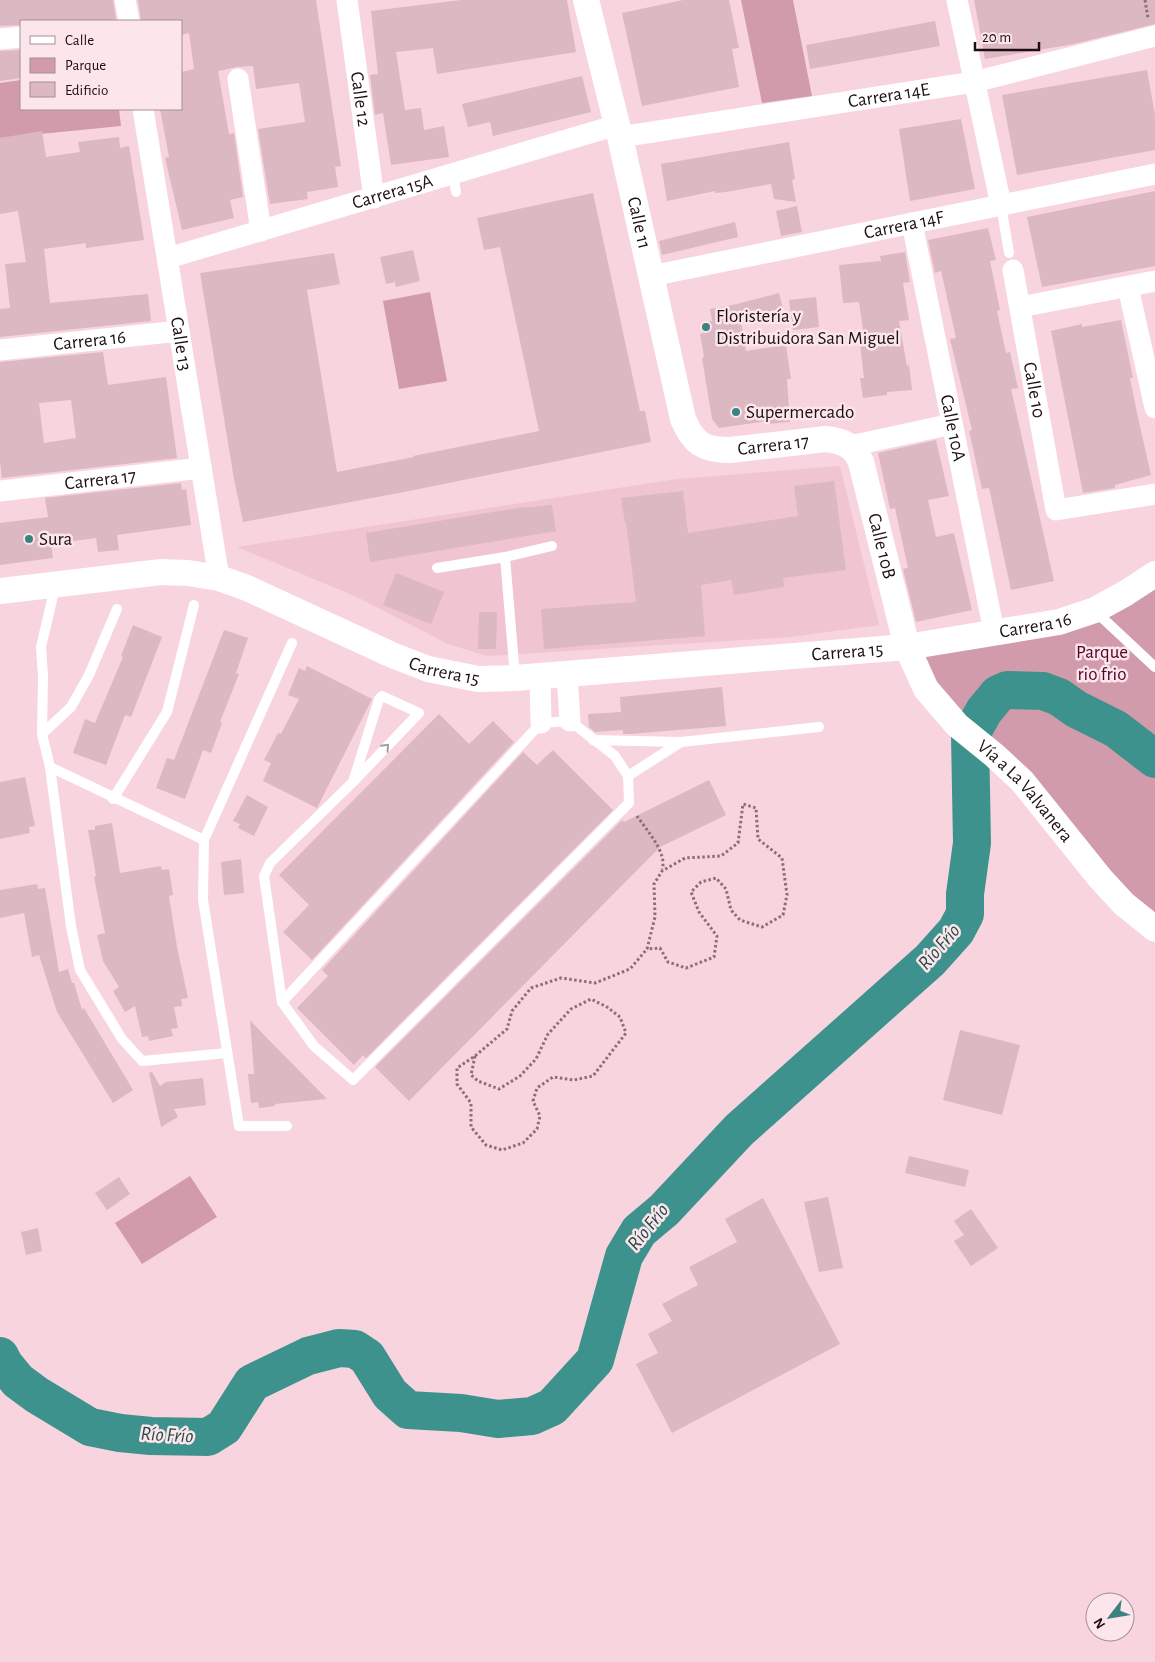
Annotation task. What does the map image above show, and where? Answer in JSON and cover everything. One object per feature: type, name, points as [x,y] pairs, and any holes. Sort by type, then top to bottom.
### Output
[{"type":"street","points":[[125,0],[129,20]]},
{"type":"street","name":"Calle 12","points":[[347,0],[374,198]]},
{"type":"street","points":[[957,0],[1001,205]]},
{"type":"street","name":"Calle 11","points":[[590,1],[682,418],[689,433],[696,442]]},
{"type":"street","name":"Carrera 14E","points":[[619,131],[974,82],[1155,36]]},
{"type":"street","points":[[0,39],[20,38]]},
{"type":"street","points":[[238,80],[260,230]]},
{"type":"street","name":"Calle 13","points":[[143,110],[219,578]]},
{"type":"street","name":"Carrera 15A","points":[[168,258],[374,198],[455,183],[619,131]]},
{"type":"street","name":"Carrera 14F","points":[[651,276],[1155,174]]},
{"type":"street","name":"Calle 10A","points":[[912,223],[994,632]]},
{"type":"street","name":"Calle 10","points":[[1011,262],[1056,510],[1155,494]]},
{"type":"street","points":[[1020,307],[1128,287],[1155,280]]},
{"type":"street","points":[[1128,287],[1155,408]]},
{"type":"street","name":"Carrera 16","points":[[0,350],[179,331]]},
{"type":"street","points":[[850,446],[952,424]]},
{"type":"street","name":"Carrera 17","points":[[696,442],[717,450],[826,439],[840,440],[850,446]]},
{"type":"street","name":"Calle 10B","points":[[850,446],[858,454],[861,462],[907,648]]},
{"type":"street","name":"Carrera 17","points":[[0,491],[201,468]]},
{"type":"street","name":"Carrera 15","points":[[0,591],[162,572],[188,573],[219,578],[248,588],[392,655],[428,669],[478,678],[567,675],[907,648]]},
{"type":"street","name":"Carrera 16","points":[[907,648],[1059,622],[1095,610],[1155,574]]},
{"type":"street","name":"Vía a La Valvanera","points":[[907,648],[926,688],[941,708],[957,725],[1022,781],[1100,878],[1124,904],[1155,929]]},
{"type":"street","points":[[567,675],[570,721]]},
{"type":"street","points":[[540,676],[541,723]]},
{"type":"lane","points":[[1001,205],[1011,262]]},
{"type":"lane","points":[[438,568],[505,557],[552,546]]},
{"type":"lane","points":[[505,557],[515,678]]},
{"type":"lane","points":[[55,584],[41,647],[43,676],[42,734],[50,767],[71,926],[80,970],[122,1038],[142,1061],[227,1053]]},
{"type":"lane","points":[[113,798],[167,712],[194,604]]},
{"type":"lane","points":[[42,734],[71,707],[89,675],[117,608]]},
{"type":"lane","points":[[1095,610],[1155,667]]},
{"type":"lane","points":[[287,1126],[239,1126],[203,900],[204,840],[292,643]]},
{"type":"lane","points":[[282,1002],[541,723],[570,721],[615,756],[628,776],[629,803],[353,1080],[314,1046],[282,1002],[264,876],[270,863],[353,782],[419,713],[382,696],[379,699],[353,782]]},
{"type":"lane","points":[[593,740],[681,742],[819,726]]},
{"type":"lane","points":[[628,776],[681,742]]},
{"type":"lane","points":[[50,767],[204,840]]},
{"type":"path","points":[[475,1056],[471,1075],[478,1081],[499,1090],[520,1076],[536,1059],[548,1034],[572,1009],[591,999],[607,1007],[620,1017],[626,1033],[593,1076],[574,1080],[553,1076],[537,1088],[533,1101],[540,1116],[537,1129],[523,1143],[502,1150],[486,1144],[471,1127],[471,1103],[457,1084],[457,1068],[475,1056],[507,1028],[512,1011],[531,988],[561,978],[595,983],[630,969],[647,949],[655,917],[654,884],[664,864],[662,853],[629,803]]},
{"type":"path","points":[[647,949],[660,948],[668,962],[686,968],[714,957],[716,936],[699,912],[691,892],[701,882],[716,878],[726,889],[731,910],[740,920],[762,927],[783,916],[787,895],[782,858],[758,839],[756,808],[743,804],[738,844],[721,856],[685,858],[662,870]]},
{"type":"shaded area","points":[[840,466],[879,625],[790,637],[487,656],[448,644],[357,597],[237,547],[677,479]]},
{"type":"green space","points":[[741,0],[793,0],[812,96],[762,103]]},
{"type":"green space","points":[[20,80],[20,110],[119,110],[121,126],[0,138],[0,83]]},
{"type":"green space","points":[[430,292],[447,381],[399,389],[383,301]]},
{"type":"green space","name":"Parque rio frio","points":[[1155,574],[1155,929],[1141,919],[907,648],[1059,622]]},
{"type":"green space","points":[[190,1176],[217,1217],[142,1264],[115,1223]]},
{"type":"building","points":[[0,0],[113,0],[116,19],[20,20],[20,25],[0,26]]},
{"type":"building","points":[[138,0],[316,0],[341,166],[335,167],[338,187],[307,192],[308,199],[270,204],[258,129],[305,122],[299,83],[256,89],[253,66],[218,71],[229,134],[234,133],[243,197],[230,200],[234,218],[182,230],[165,158],[169,157],[160,110],[182,110],[182,72],[194,69],[189,33],[182,35],[182,20],[141,20]]},
{"type":"building","points":[[461,0],[567,0],[576,52],[437,74],[433,48],[396,52],[405,110],[421,108],[424,130],[444,126],[449,157],[391,165],[383,113],[375,115],[370,75],[378,74],[371,11]]},
{"type":"building","points":[[683,0],[729,0],[739,48],[732,49],[739,87],[642,106],[622,13]]},
{"type":"building","points":[[974,0],[1155,0],[1155,24],[1074,44],[985,59]]},
{"type":"building","points":[[935,21],[940,46],[810,69],[806,45]]},
{"type":"building","points":[[20,50],[20,78],[0,81],[0,51]]},
{"type":"building","points":[[1147,70],[1155,115],[1155,150],[1017,175],[1002,95]]},
{"type":"building","points":[[582,76],[591,112],[493,136],[490,122],[468,127],[462,104]]},
{"type":"building","points":[[961,119],[975,189],[910,201],[899,129]]},
{"type":"building","points":[[42,131],[46,157],[80,152],[78,142],[119,137],[120,148],[129,146],[144,240],[86,248],[86,243],[44,249],[50,303],[148,294],[151,321],[0,337],[0,309],[10,308],[5,264],[26,262],[18,211],[0,214],[0,138]]},
{"type":"building","points":[[789,142],[795,179],[792,180],[796,202],[774,199],[771,184],[726,192],[715,193],[715,191],[667,201],[661,164]]},
{"type":"building","points":[[1155,191],[1155,266],[1042,287],[1027,217]]},
{"type":"building","points":[[593,193],[640,411],[645,411],[651,442],[404,492],[243,522],[234,479],[200,273],[334,253],[340,284],[307,290],[337,472],[414,457],[539,431],[500,247],[484,250],[477,218]]},
{"type":"building","points":[[797,206],[802,232],[781,236],[776,211]]},
{"type":"building","points":[[735,222],[738,237],[662,255],[659,241]]},
{"type":"building","points":[[988,228],[996,260],[990,261],[1000,310],[997,311],[1006,353],[1010,352],[1018,388],[1011,389],[1054,581],[1011,590],[989,488],[982,489],[969,431],[972,430],[950,339],[956,338],[941,271],[935,273],[928,240]]},
{"type":"building","points":[[413,250],[420,281],[396,287],[395,282],[386,284],[380,257]]},
{"type":"building","points":[[905,252],[910,282],[903,283],[909,320],[899,321],[907,366],[909,365],[912,390],[887,392],[887,395],[863,398],[860,378],[864,378],[860,344],[865,344],[859,302],[843,303],[839,265],[881,261],[880,256]]},
{"type":"building","points":[[779,293],[783,309],[741,321],[746,351],[786,345],[791,379],[787,379],[790,422],[767,424],[767,421],[719,428],[712,419],[702,358],[704,357],[700,334],[704,333],[702,323],[712,321],[710,309]]},
{"type":"building","points":[[816,297],[819,327],[793,330],[789,300]]},
{"type":"building","points":[[1121,320],[1133,378],[1130,378],[1151,475],[1115,485],[1115,488],[1083,493],[1051,331],[1082,324],[1082,327]]},
{"type":"building","points":[[103,352],[108,385],[166,377],[177,458],[2,478],[0,462],[0,362]],"holes":[[[71,400],[76,438],[44,443],[39,403]]]},
{"type":"building","points":[[936,440],[949,496],[928,500],[936,537],[954,533],[972,610],[916,622],[903,569],[908,568],[895,508],[890,509],[878,453]]},
{"type":"building","points":[[834,481],[846,570],[783,578],[784,587],[734,595],[731,580],[701,585],[705,636],[544,649],[541,609],[636,602],[626,522],[621,498],[683,491],[688,533],[798,516],[794,486]]},
{"type":"building","points":[[181,483],[182,490],[186,489],[191,525],[117,535],[119,550],[98,552],[96,538],[51,544],[53,558],[0,565],[0,523],[48,517],[45,498]]},
{"type":"building","points":[[552,505],[556,531],[370,562],[366,533],[524,507]]},
{"type":"building","points":[[396,573],[444,592],[431,624],[383,605]]},
{"type":"building","points":[[479,612],[497,612],[496,649],[478,649]]},
{"type":"building","points":[[133,625],[162,637],[131,717],[125,715],[106,765],[73,753],[85,719],[95,723],[123,657],[121,656]]},
{"type":"building","points":[[224,630],[248,638],[236,673],[239,674],[220,722],[222,723],[211,753],[203,750],[185,799],[156,788],[167,758],[174,760]]},
{"type":"building","points":[[307,666],[372,699],[317,808],[263,781],[271,763],[264,760],[278,733],[281,734],[299,699],[288,695],[299,668],[305,671]]},
{"type":"building","points":[[722,687],[726,726],[630,734],[623,734],[623,730],[595,732],[589,727],[588,714],[621,712],[620,697]]},
{"type":"building","points":[[439,714],[469,744],[493,721],[514,742],[312,960],[283,932],[309,905],[279,875]]},
{"type":"building","points":[[553,750],[613,810],[366,1058],[363,1055],[354,1065],[297,1008],[328,976],[322,970],[523,752],[537,765]]},
{"type":"building","points":[[25,777],[35,826],[29,827],[30,833],[0,839],[0,782]]},
{"type":"building","points":[[709,780],[726,815],[660,847],[409,1101],[375,1067],[622,820],[624,822]]},
{"type":"building","points":[[247,795],[268,807],[254,836],[238,828],[240,824],[233,821]]},
{"type":"building","points":[[112,823],[120,873],[161,866],[162,870],[169,869],[173,895],[169,896],[188,998],[181,999],[182,1006],[174,1007],[178,1028],[171,1029],[173,1036],[149,1041],[148,1036],[142,1037],[135,1006],[125,1012],[113,991],[119,987],[103,961],[97,935],[105,933],[94,877],[96,876],[88,830],[95,830],[95,826]]},
{"type":"building","points":[[241,859],[244,893],[224,895],[221,862]]},
{"type":"building","points":[[37,884],[38,889],[45,888],[59,972],[68,969],[82,1010],[84,1008],[133,1090],[113,1103],[57,1012],[39,955],[32,957],[24,913],[0,918],[0,890]]},
{"type":"building","points":[[250,1020],[327,1099],[275,1104],[275,1106],[259,1108],[258,1102],[251,1103],[248,1074],[254,1074]]},
{"type":"building","points":[[960,1030],[1020,1045],[1002,1115],[943,1100]]},
{"type":"building","points":[[152,1072],[160,1086],[166,1082],[203,1078],[206,1105],[174,1109],[178,1117],[161,1127],[149,1073]]},
{"type":"building","points":[[909,1156],[969,1170],[965,1187],[905,1173]]},
{"type":"building","points":[[119,1177],[130,1194],[107,1210],[95,1193]]},
{"type":"building","points":[[828,1197],[843,1268],[819,1272],[804,1202]]},
{"type":"building","points":[[763,1198],[840,1344],[672,1433],[636,1364],[658,1353],[648,1334],[672,1321],[662,1304],[698,1285],[689,1267],[737,1242],[725,1219]]},
{"type":"building","points":[[971,1209],[998,1248],[971,1266],[954,1241],[964,1235],[954,1221]]},
{"type":"building","points":[[38,1228],[42,1251],[26,1255],[21,1232]]},
{"type":"waterway","name":"Río Frío","points":[[0,1356],[18,1381],[37,1395],[90,1427],[120,1433],[151,1436],[208,1437],[224,1427],[252,1383],[308,1356],[339,1348],[355,1349],[367,1357],[390,1394],[408,1410],[461,1413],[498,1419],[532,1416],[552,1407],[595,1360],[624,1256],[639,1231],[664,1210],[739,1130],[930,960],[956,931],[965,914],[965,894],[972,843],[970,736],[984,711],[998,694],[1007,690],[1043,691],[1059,697],[1076,709],[1116,729],[1155,759]]},
{"type":"place","name":"Floristería y Distribuidora San Miguel","points":[[706,327]]},
{"type":"place","name":"Supermercado","points":[[736,412]]},
{"type":"place","name":"Sura","points":[[29,539]]}]
